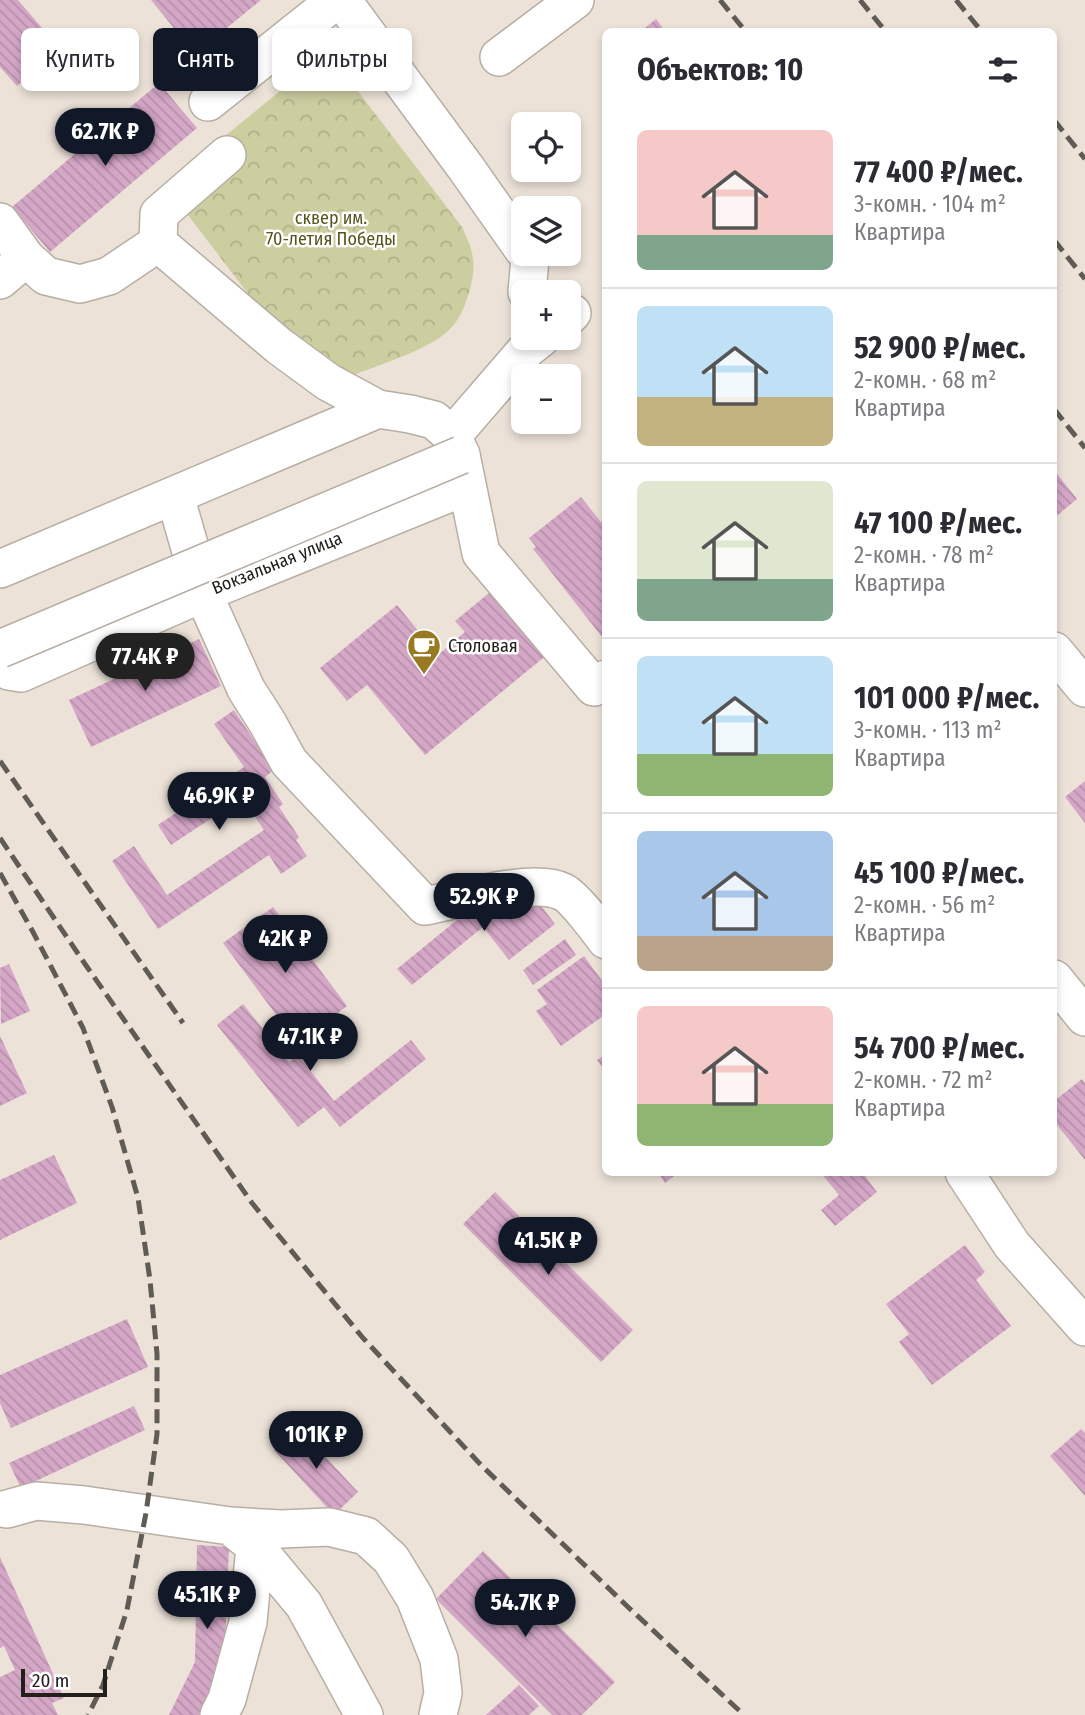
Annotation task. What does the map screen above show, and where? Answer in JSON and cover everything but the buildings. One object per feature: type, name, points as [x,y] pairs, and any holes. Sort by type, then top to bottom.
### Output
[{"type":"street","points":[[208,102],[336,0]]},
{"type":"street","points":[[342,0],[511,232]]},
{"type":"street","points":[[499,57],[575,0]]},
{"type":"street","points":[[158,243],[159,214],[227,155]]},
{"type":"street","points":[[0,222],[13,269],[80,284],[109,276],[158,243]]},
{"type":"street","points":[[158,243],[279,346],[328,382],[378,409],[434,420],[460,459],[481,553],[594,687],[602,681]]},
{"type":"street","points":[[0,649],[460,459],[526,350]]},
{"type":"street","points":[[0,569],[378,409]]},
{"type":"street","name":"Вокзальная улица","points":[[460,459],[203,593],[246,689],[289,762],[425,906],[506,888],[549,888],[564,892],[602,935]]},
{"type":"street","points":[[0,659],[9,671],[21,673],[203,593],[175,496]]},
{"type":"street","points":[[1057,655],[1085,688]]},
{"type":"street","points":[[1057,983],[1085,1017]]},
{"type":"street","points":[[967,1176],[1012,1245],[1085,1327]]},
{"type":"street","points":[[2,1506],[36,1502],[84,1504],[243,1536],[281,1529],[329,1527],[366,1536],[391,1559],[420,1610],[439,1659],[443,1693],[438,1715]]},
{"type":"street","points":[[229,1710],[248,1622],[243,1536]]},
{"type":"street","points":[[243,1536],[304,1605],[364,1715]]},
{"type":"green space","name":"сквер им. 70-летия Победы","points":[[280,91],[358,91],[462,227],[471,250],[472,280],[456,322],[439,338],[416,351],[351,376],[259,308],[184,210],[246,163],[225,136]]},
{"type":"railway","points":[[720,0],[743,28]]},
{"type":"railway","points":[[860,0],[883,28]]},
{"type":"railway","points":[[956,0],[979,28]]},
{"type":"railway","points":[[1057,124],[1085,159]]},
{"type":"railway","points":[[1057,244],[1085,279]]},
{"type":"railway","points":[[1057,413],[1085,448]]},
{"type":"railway","points":[[0,761],[183,1023]]},
{"type":"railway","points":[[0,838],[252,1203],[363,1338],[481,1465],[744,1715]]},
{"type":"railway","points":[[0,873],[83,1028],[112,1107],[138,1198],[150,1280],[157,1354],[157,1434],[146,1513],[127,1610],[103,1685],[88,1715]]},
{"type":"place","name":"Столовая","points":[[424,676]]}]
